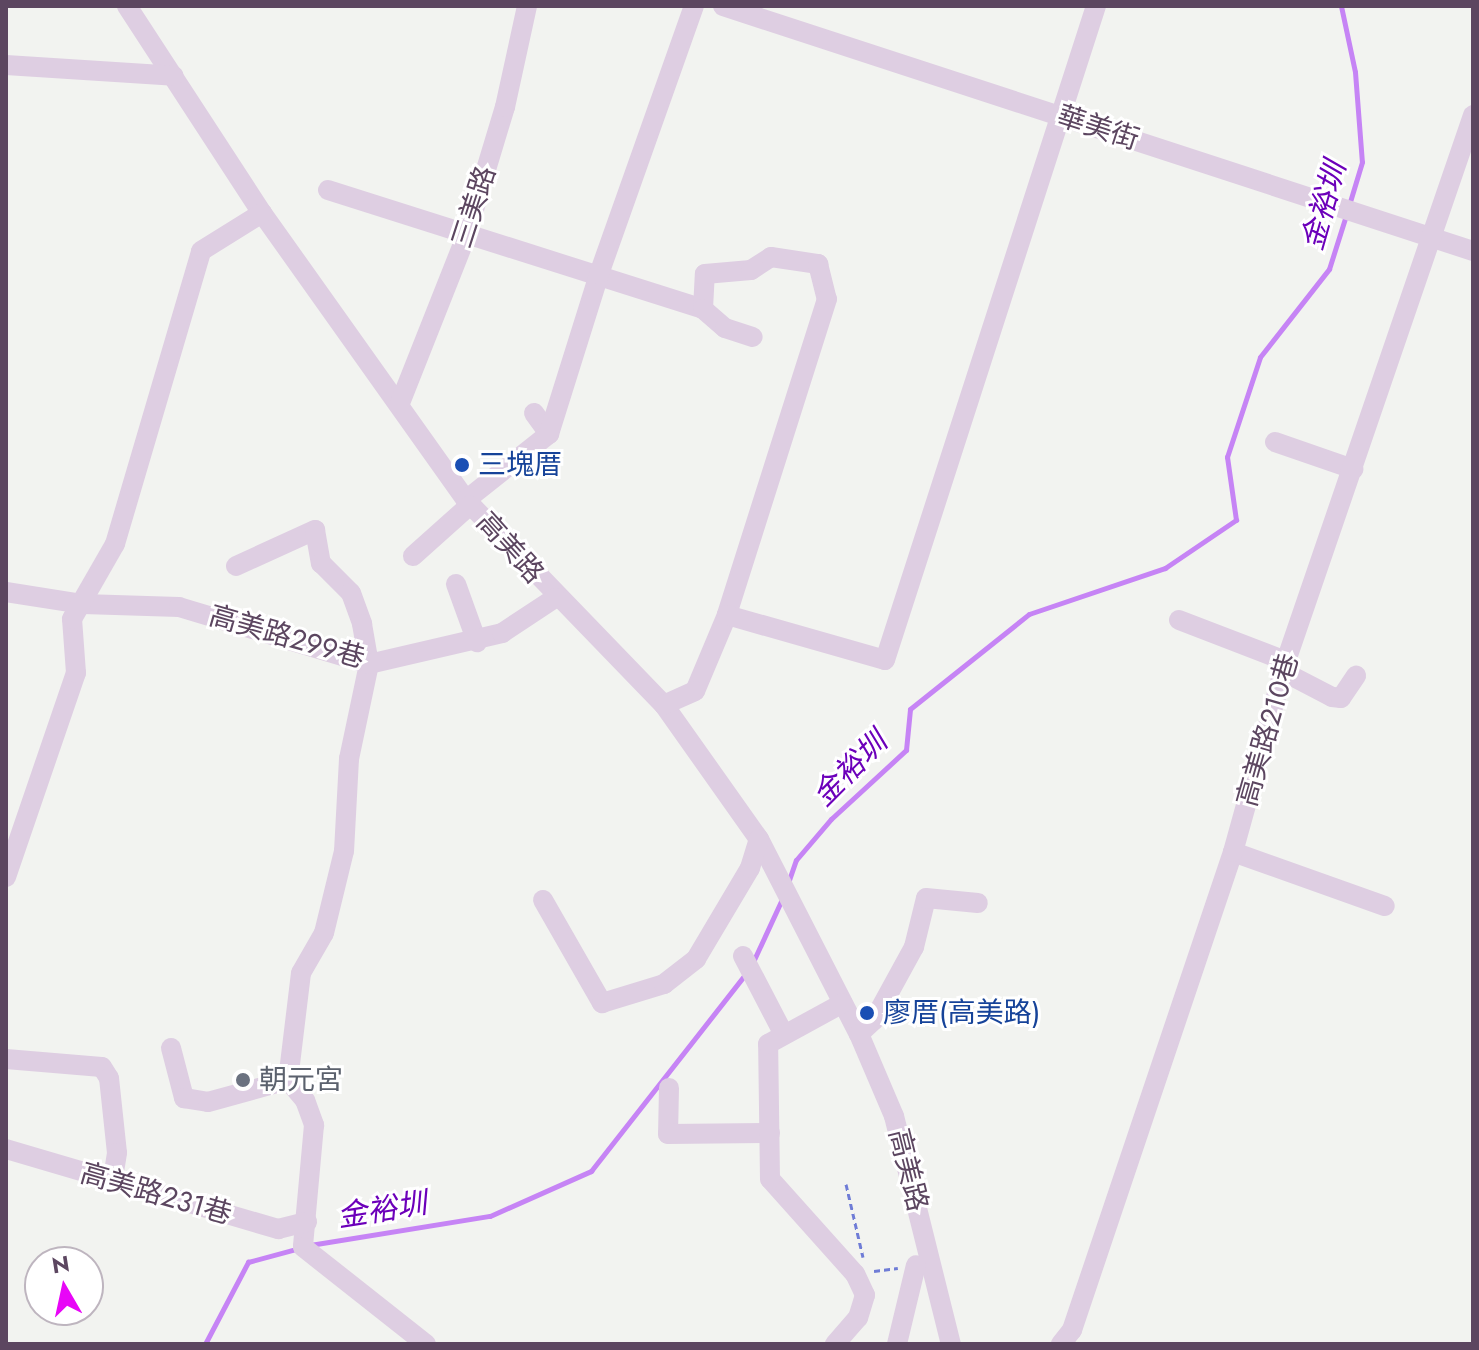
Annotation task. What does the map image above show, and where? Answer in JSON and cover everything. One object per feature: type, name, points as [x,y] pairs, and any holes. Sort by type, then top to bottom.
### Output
[{"type":"street","name":"高美路","points":[[127,6],[262,213],[400,403],[468,503],[555,598],[664,705],[759,839],[859,1034],[906,1155],[951,1344]]},
{"type":"street","name":"三美路","points":[[400,403],[466,236],[505,107],[527,6]]},
{"type":"street","points":[[413,556],[468,503],[549,434],[599,274],[694,6]]},
{"type":"street","name":"華美街","points":[[723,6],[1473,251]]},
{"type":"street","points":[[727,615],[885,660],[1096,6]]},
{"type":"street","points":[[6,65],[174,76]]},
{"type":"street","name":"高美路210巷","points":[[1061,1344],[1072,1330],[1233,852],[1285,666],[1434,238],[1473,115]]},
{"type":"street","points":[[328,190],[703,309],[725,328],[753,337]]},
{"type":"street","points":[[6,877],[76,673],[72,619],[115,544],[201,251],[262,213]]},
{"type":"street","points":[[664,705],[695,691],[727,615],[827,299],[818,264],[771,257],[751,270],[705,274],[703,309]]},
{"type":"street","points":[[534,413],[549,434]]},
{"type":"street","points":[[1275,442],[1353,469]]},
{"type":"street","points":[[236,566],[315,530],[321,563],[351,593],[369,664],[349,759],[344,851],[324,933],[301,973],[288,1080],[305,1100],[314,1125],[306,1168],[307,1222],[303,1247],[426,1344]]},
{"type":"street","points":[[456,584],[477,642]]},
{"type":"street","name":"高美路299巷","points":[[6,592],[83,604],[179,607],[369,664],[477,642],[502,633],[555,598]]},
{"type":"street","points":[[1179,620],[1285,666],[1332,697],[1341,698],[1356,676]]},
{"type":"street","points":[[543,900],[602,1003],[664,984],[696,959],[750,868],[759,839]]},
{"type":"street","points":[[1233,852],[1385,906]]},
{"type":"street","points":[[859,1034],[874,1020],[914,947],[926,898],[978,903]]},
{"type":"street","points":[[743,956],[783,1033]]},
{"type":"street","points":[[835,1344],[858,1318],[865,1295],[855,1274],[770,1179],[768,1044],[783,1033],[843,1003]]},
{"type":"street","points":[[171,1048],[184,1098],[208,1102],[288,1080]]},
{"type":"street","points":[[6,1059],[102,1067],[109,1078],[117,1153],[112,1183]]},
{"type":"street","points":[[669,1088],[668,1134],[770,1133]]},
{"type":"street","name":"高美路231巷","points":[[6,1149],[112,1183],[278,1229],[307,1222]]},
{"type":"street","points":[[897,1344],[916,1265]]},
{"type":"path","points":[[846,1184],[867,1272],[916,1265]]},
{"type":"waterway","name":"金裕圳","points":[[1341,6],[1355,72],[1362,162],[1349,205]]},
{"type":"waterway","name":"金裕圳","points":[[789,880],[796,860],[831,819],[906,750],[910,709],[1029,614],[1165,568],[1236,520],[1227,457],[1260,357],[1329,269],[1346,215]]},
{"type":"waterway","name":"金裕圳","points":[[752,964],[783,897]]},
{"type":"waterway","name":"金裕圳","points":[[310,1245],[490,1216],[591,1171],[747,972]]},
{"type":"waterway","name":"金裕圳","points":[[205,1344],[248,1262],[300,1248]]},
{"type":"place","name":"三塊厝","points":[[462,465]]},
{"type":"place","name":"廖厝(高美路)","points":[[867,1013]]},
{"type":"place","name":"朝元宮","points":[[243,1080]]}]
